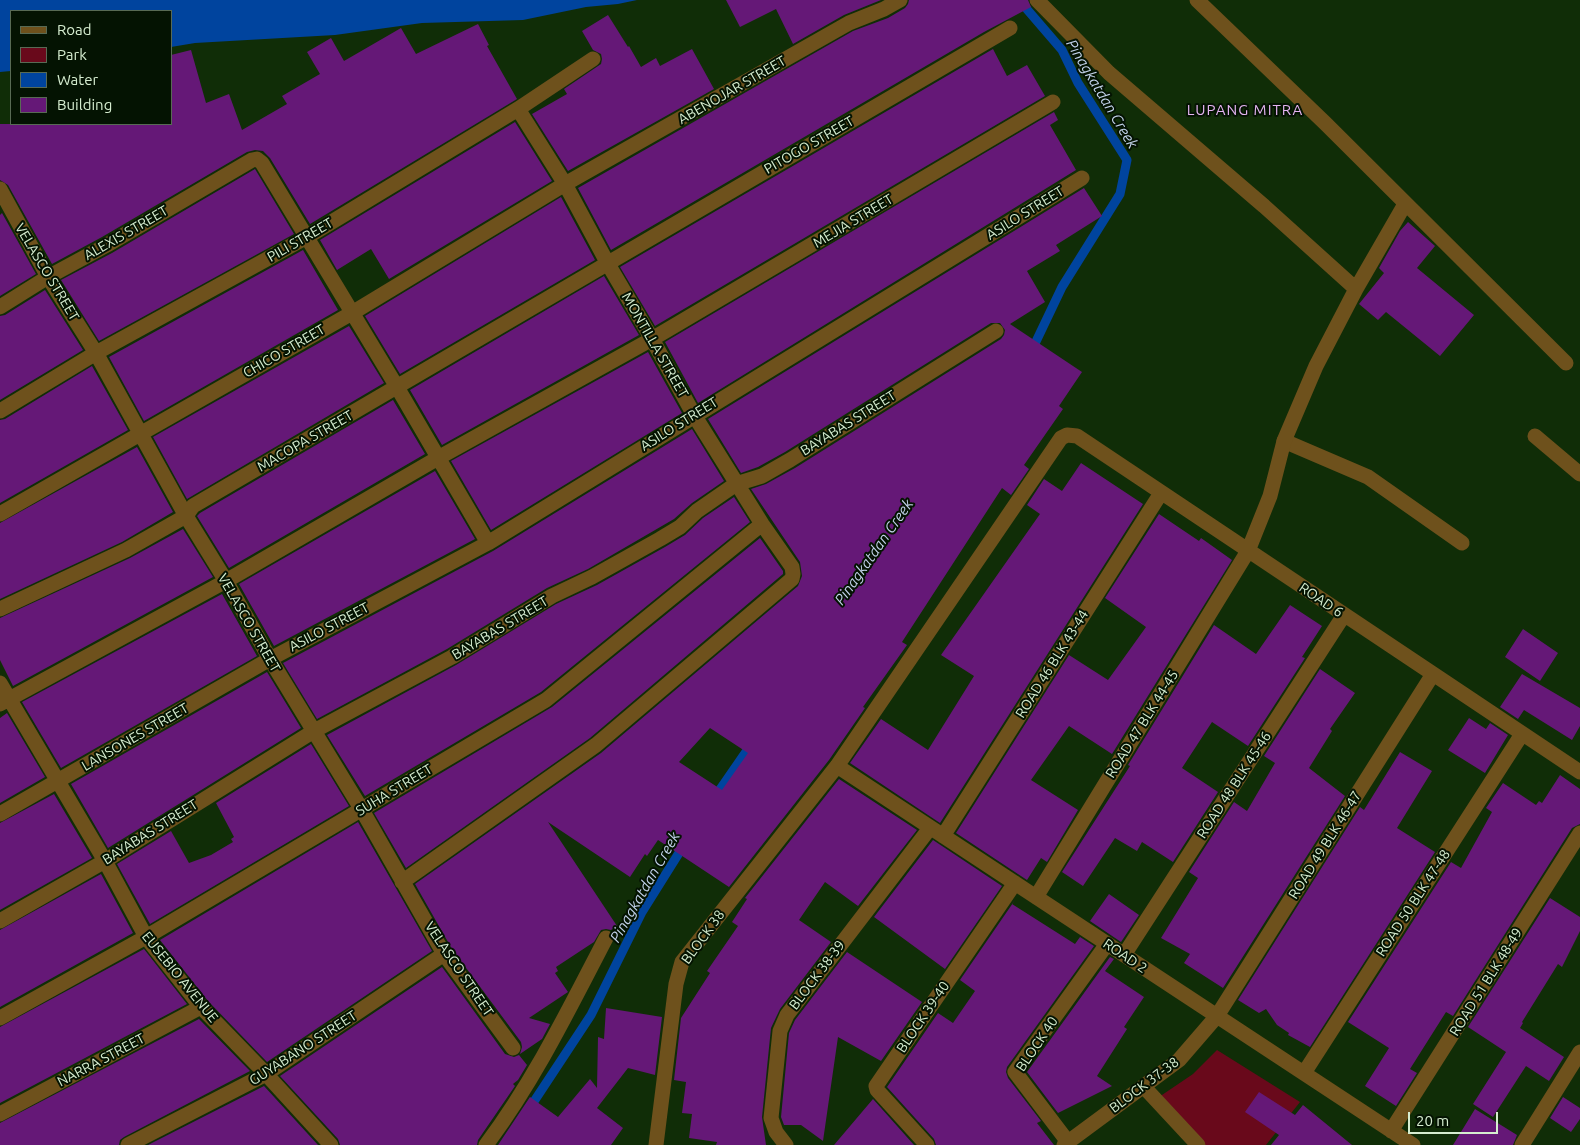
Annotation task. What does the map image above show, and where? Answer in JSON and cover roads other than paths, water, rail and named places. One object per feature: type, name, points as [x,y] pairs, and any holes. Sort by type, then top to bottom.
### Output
[{"type":"street","name":"ABENOJAR STREET","points":[[565,184],[849,23],[884,9],[900,0]]},
{"type":"street","points":[[1037,0],[1109,73],[1264,206],[1356,289]]},
{"type":"street","points":[[1197,0],[1325,123],[1566,363]]},
{"type":"street","name":"PITOGO STREET","points":[[608,264],[1010,28]]},
{"type":"street","name":"PILI STREET","points":[[0,412],[96,353],[307,237],[518,109],[593,58]]},
{"type":"street","name":"MEJIA STREET","points":[[652,339],[1053,102]]},
{"type":"street","name":"MONTILLA STREET","points":[[402,882],[596,745],[792,579],[793,574],[792,567],[736,484],[694,415],[565,184],[518,109]]},
{"type":"street","name":"ALEXIS STREET","points":[[0,307],[48,277],[108,245],[256,159],[262,163],[307,237]]},
{"type":"street","name":"ASILO STREET","points":[[270,659],[488,543],[1082,178]]},
{"type":"street","name":"CHICO STREET","points":[[0,514],[352,313],[565,184]]},
{"type":"street","name":"VELASCO STREET","points":[[0,189],[5,210],[96,353],[139,434],[186,516],[362,810],[444,954],[514,1048]]},
{"type":"street","name":"ROAD 47 BLK 44-45","points":[[1036,897],[1248,551],[1270,496],[1284,441],[1316,366],[1356,289],[1405,204]]},
{"type":"street","points":[[307,237],[488,543]]},
{"type":"street","name":"MACOPA STREET","points":[[0,609],[126,550],[186,516],[193,506],[608,264]]},
{"type":"street","name":"BAYABAS STREET","points":[[0,921],[104,861],[314,731],[452,657],[552,596],[592,577],[660,539],[680,527],[697,511],[736,484],[762,476],[790,460],[996,331]]},
{"type":"street","points":[[5,701],[226,581],[438,458],[652,339]]},
{"type":"street","name":"ROAD 6","points":[[1061,438],[1067,435],[1077,436],[1580,772]]},
{"type":"street","points":[[1535,436],[1580,474]]},
{"type":"street","name":"BLOCK 38","points":[[656,1145],[676,984],[682,962],[837,766],[1061,438]]},
{"type":"street","points":[[1284,441],[1368,477],[1462,543]]},
{"type":"street","name":"ROAD 46 BLK 43-44","points":[[936,832],[1161,493]]},
{"type":"street","name":"SUHA STREET","points":[[0,1018],[146,937],[546,700],[762,524]]},
{"type":"street","name":"ROAD 48 BLK 45-46","points":[[1124,956],[1344,615]]},
{"type":"street","name":"LANSONES STREET","points":[[0,814],[270,659]]},
{"type":"street","name":"ROAD 49 BLK 46-47","points":[[1217,1016],[1433,674]]},
{"type":"street","name":"EUSEBIO AVENUE","points":[[0,682],[5,701],[57,782],[146,937],[201,1006],[266,1074],[325,1143]]},
{"type":"street","name":"ROAD 50 BLK 47-48","points":[[1304,1073],[1522,734]]},
{"type":"street","name":"ROAD 2","points":[[837,766],[1413,1145]]},
{"type":"street","name":"BLOCK 38-39","points":[[786,1145],[776,1132],[771,1118],[780,1031],[787,1015],[936,832]]},
{"type":"street","name":"ROAD 51 BLK 48-49","points":[[1391,1130],[1580,834]]},
{"type":"street","name":"BLOCK 39-40","points":[[927,1145],[877,1090],[876,1086],[1015,883]]},
{"type":"street","points":[[486,1145],[545,1055],[606,938]]},
{"type":"street","name":"BLOCK 40","points":[[1066,1143],[1015,1072],[1108,944]]},
{"type":"street","name":"GUYABANO STREET","points":[[128,1145],[266,1074],[444,954]]},
{"type":"street","name":"NARRA STREET","points":[[0,1114],[201,1006]]},
{"type":"street","name":"BLOCK 37-38","points":[[1066,1143],[1179,1060],[1217,1016]]},
{"type":"street","points":[[1522,1145],[1580,1052]]},
{"type":"street","points":[[1144,1087],[1198,1145]]},
{"type":"water","points":[[0,0],[637,0],[586,7],[523,20],[422,23],[335,35],[195,43],[172,47],[172,10],[10,10],[10,71],[0,72]]},
{"type":"waterway","name":"Pinagkatdan Creek","points":[[1019,0],[1062,50],[1078,83],[1127,160],[1120,194],[1062,287],[1031,352]]},
{"type":"waterway","name":"Pinagkatdan Creek","points":[[714,798],[752,743]]},
{"type":"waterway","name":"Pinagkatdan Creek","points":[[529,1109],[591,1015],[642,912],[684,845]]},
{"type":"district","name":"LUPANG MITRA","points":[[1245,110]]}]
